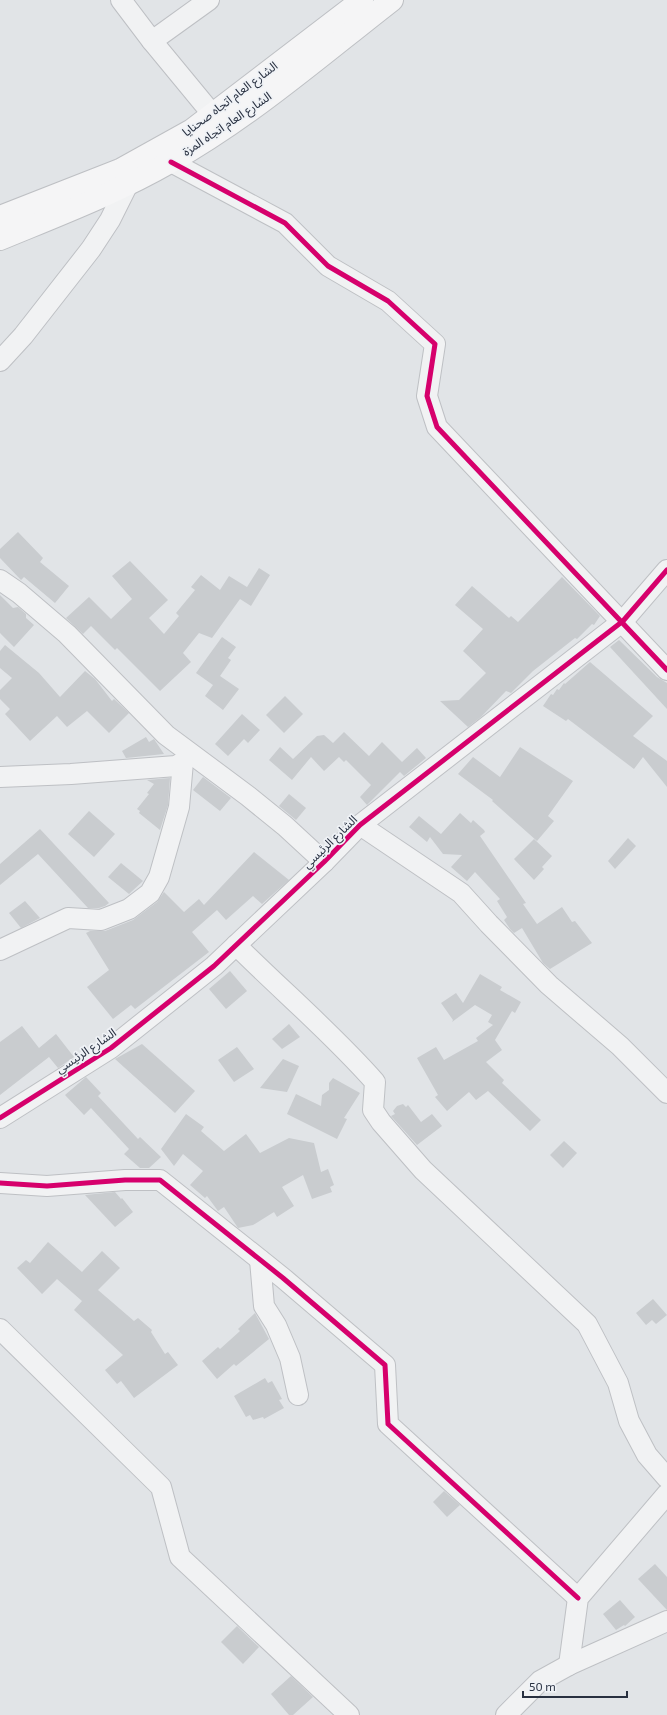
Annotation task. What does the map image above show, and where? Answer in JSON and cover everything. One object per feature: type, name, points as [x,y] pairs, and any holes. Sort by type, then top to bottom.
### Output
[{"type":"main road","name":"الشارع العام اتجاه صحنايا","points":[[0,217],[124,177],[192,130],[362,0]]},
{"type":"main road","name":"الشارع العام اتجاه المزة","points":[[0,239],[124,177],[171,162],[243,115],[392,0]]},
{"type":"street","points":[[121,0],[152,41],[213,114]]},
{"type":"street","points":[[152,41],[209,0]]},
{"type":"street","points":[[171,162],[285,223],[328,266],[388,301],[435,344],[427,396],[437,426],[623,621],[667,670]]},
{"type":"street","points":[[0,361],[23,336],[91,249],[110,220],[124,177]]},
{"type":"street","name":"الشارع الرئيسي","points":[[0,1118],[111,1048],[214,966],[324,862],[360,825],[623,621],[667,570]]},
{"type":"street","points":[[0,580],[19,593],[67,634],[187,758],[279,821],[324,862]]},
{"type":"street","points":[[0,777],[101,772],[176,766],[187,758]]},
{"type":"street","points":[[0,950],[68,918],[101,920],[129,909],[150,893],[159,876],[180,807],[187,758]]},
{"type":"street","points":[[360,825],[461,893],[549,985],[620,1046],[667,1093]]},
{"type":"street","points":[[236,945],[277,986],[344,1048],[375,1082],[373,1110],[380,1122],[423,1170],[587,1324],[618,1383],[629,1421],[636,1435],[647,1455],[667,1478]]},
{"type":"street","points":[[0,1183],[46,1186],[125,1180],[160,1180],[260,1260],[385,1365],[388,1424],[578,1598]]},
{"type":"street","points":[[260,1260],[264,1306],[276,1325],[290,1358],[298,1395]]},
{"type":"street","points":[[0,1329],[162,1486],[180,1557],[349,1715]]},
{"type":"street","points":[[569,1665],[578,1598],[667,1494]]},
{"type":"street","points":[[506,1715],[540,1681],[569,1665],[664,1625]]},
{"type":"building","points":[[18,532],[43,558],[40,562],[69,586],[55,603],[24,577],[21,580],[0,558],[0,549]]},
{"type":"building","points":[[130,561],[168,600],[149,618],[164,634],[179,616],[176,613],[195,590],[191,587],[201,575],[220,590],[229,576],[247,587],[259,568],[270,575],[251,606],[240,599],[212,638],[199,633],[183,653],[191,662],[160,691],[117,648],[115,650],[91,626],[83,634],[66,618],[89,597],[111,619],[132,599],[112,576]]},
{"type":"building","points":[[562,577],[600,616],[594,625],[592,624],[577,639],[575,638],[533,671],[511,693],[506,691],[481,717],[468,727],[440,701],[459,700],[486,673],[463,651],[483,629],[455,605],[472,586],[509,618],[511,616],[518,622]]},
{"type":"building","points":[[0,595],[13,608],[18,607],[26,614],[26,618],[34,625],[14,647],[0,633]]},
{"type":"building","points":[[222,637],[236,647],[228,658],[231,660],[220,676],[239,689],[223,710],[205,696],[213,685],[196,673]]},
{"type":"building","points":[[619,640],[657,677],[667,683],[667,709],[610,647]]},
{"type":"building","points":[[5,645],[39,673],[60,697],[85,671],[95,679],[112,701],[114,699],[129,713],[109,733],[87,711],[67,727],[57,716],[30,741],[5,714],[10,709],[0,699],[0,690],[12,678],[0,668],[0,651]]},
{"type":"building","points":[[590,662],[653,716],[633,736],[667,761],[667,787],[643,757],[634,769],[568,719],[566,721],[543,706],[551,694],[553,695],[557,689],[559,690],[564,683],[565,684]]},
{"type":"building","points":[[285,696],[303,714],[284,733],[266,715]]},
{"type":"building","points":[[242,714],[260,730],[248,743],[244,739],[228,756],[215,744]]},
{"type":"building","points":[[344,732],[369,756],[382,742],[402,762],[417,748],[426,758],[404,776],[400,772],[367,805],[360,797],[371,785],[346,760],[344,762],[339,757],[324,771],[311,757],[292,780],[269,760],[280,747],[293,759],[317,736],[324,735],[333,743]]},
{"type":"building","points":[[146,737],[149,742],[154,739],[164,754],[126,758],[122,751]]},
{"type":"building","points":[[520,747],[573,781],[548,816],[554,821],[537,841],[492,801],[493,800],[458,774],[473,757],[500,777]]},
{"type":"building","points":[[203,777],[231,798],[220,811],[193,790]]},
{"type":"building","points":[[170,778],[168,805],[160,830],[139,813],[140,811],[137,809],[149,794],[147,793],[154,784],[147,780]]},
{"type":"building","points":[[289,794],[306,808],[296,820],[279,806]]},
{"type":"building","points":[[89,811],[115,834],[94,857],[68,834]]},
{"type":"building","points":[[460,813],[471,823],[473,820],[484,830],[485,832],[480,836],[526,903],[523,904],[537,924],[562,907],[572,922],[575,921],[592,943],[550,969],[543,963],[522,928],[514,933],[510,929],[504,920],[507,917],[497,901],[500,899],[475,872],[467,881],[451,867],[462,855],[443,854],[430,837],[427,842],[409,827],[419,816],[441,834]]},
{"type":"building","points":[[40,829],[109,903],[99,908],[88,908],[38,854],[0,885],[0,864]]},
{"type":"building","points":[[628,838],[636,846],[615,869],[608,861]]},
{"type":"building","points":[[534,839],[552,856],[542,867],[544,869],[534,880],[514,859]]},
{"type":"building","points":[[254,852],[289,880],[262,904],[253,896],[226,920],[217,910],[192,932],[209,952],[135,1009],[131,1005],[113,1019],[87,987],[109,970],[86,933],[90,931],[105,931],[133,920],[157,902],[164,892],[184,912],[199,899],[204,905]]},
{"type":"building","points":[[121,863],[143,881],[129,894],[108,877]]},
{"type":"building","points":[[25,901],[40,918],[21,928],[9,913]]},
{"type":"building","points":[[230,971],[247,991],[226,1009],[209,989]]},
{"type":"building","points":[[480,974],[502,987],[500,990],[521,1002],[515,1013],[512,1011],[495,1040],[502,1050],[486,1062],[504,1080],[502,1083],[541,1120],[530,1131],[488,1091],[476,1100],[469,1092],[447,1111],[435,1097],[438,1095],[417,1058],[436,1047],[444,1060],[478,1041],[476,1038],[493,1025],[488,1022],[492,1015],[475,1005],[452,1022],[453,1020],[441,1003],[456,993],[463,1003]]},
{"type":"building","points":[[289,1024],[300,1037],[282,1049],[272,1039]]},
{"type":"building","points":[[22,1026],[39,1048],[56,1034],[74,1057],[58,1068],[49,1057],[0,1095],[0,1042]]},
{"type":"building","points":[[142,1044],[195,1091],[175,1113],[115,1059]]},
{"type":"building","points":[[237,1047],[254,1069],[234,1082],[218,1060]]},
{"type":"building","points":[[283,1059],[299,1066],[287,1092],[260,1088]]},
{"type":"building","points":[[86,1077],[101,1093],[98,1096],[138,1139],[140,1137],[161,1157],[149,1168],[140,1168],[124,1154],[129,1149],[91,1108],[84,1115],[65,1095]]},
{"type":"building","points":[[333,1078],[360,1093],[344,1118],[347,1119],[337,1139],[287,1114],[296,1094],[321,1106],[322,1095],[329,1090],[329,1083]]},
{"type":"building","points":[[403,1104],[406,1107],[408,1105],[421,1122],[432,1114],[442,1126],[417,1145],[391,1116],[395,1114],[393,1111],[397,1106]]},
{"type":"building","points":[[186,1114],[204,1127],[201,1131],[224,1151],[246,1134],[260,1153],[289,1138],[314,1143],[321,1172],[328,1169],[334,1185],[330,1187],[332,1192],[312,1199],[303,1175],[282,1187],[294,1206],[277,1217],[274,1212],[253,1225],[238,1228],[224,1207],[218,1211],[207,1196],[205,1198],[190,1185],[203,1171],[183,1154],[174,1166],[161,1149]]},
{"type":"building","points":[[564,1141],[577,1153],[563,1168],[550,1155]]},
{"type":"building","points":[[115,1192],[133,1212],[115,1227],[85,1195]]},
{"type":"building","points":[[48,1242],[82,1272],[102,1251],[120,1268],[98,1290],[134,1321],[138,1318],[152,1330],[151,1332],[165,1354],[168,1352],[178,1365],[134,1398],[121,1381],[117,1384],[105,1370],[123,1355],[74,1310],[82,1301],[57,1279],[42,1294],[17,1268],[26,1260],[30,1263]]},
{"type":"building","points":[[653,1299],[667,1315],[656,1324],[652,1320],[646,1325],[636,1313]]},
{"type":"building","points":[[255,1313],[269,1339],[236,1366],[234,1364],[217,1379],[202,1361],[218,1347],[220,1349],[240,1331],[238,1329]]},
{"type":"building","points":[[265,1378],[268,1383],[272,1381],[282,1399],[279,1400],[284,1408],[264,1419],[263,1417],[253,1420],[250,1415],[246,1417],[234,1396]]},
{"type":"building","points":[[444,1491],[460,1505],[447,1517],[433,1502]]},
{"type":"building","points":[[655,1564],[667,1577],[667,1610],[638,1579]]},
{"type":"building","points":[[620,1600],[635,1617],[625,1626],[624,1625],[616,1630],[603,1614]]},
{"type":"building","points":[[237,1626],[259,1647],[243,1664],[221,1642]]},
{"type":"building","points":[[291,1676],[313,1697],[293,1715],[289,1715],[271,1694]]},
{"type":"cycle path","points":[[171,162],[285,223],[328,266],[388,301],[435,344],[427,396],[437,427],[667,670]]},
{"type":"cycle path","points":[[0,1118],[111,1048],[214,966],[324,862],[360,825],[623,621],[667,570]]},
{"type":"cycle path","points":[[0,1183],[47,1186],[125,1180],[160,1180],[283,1278],[385,1365],[388,1424],[578,1598]]}]
